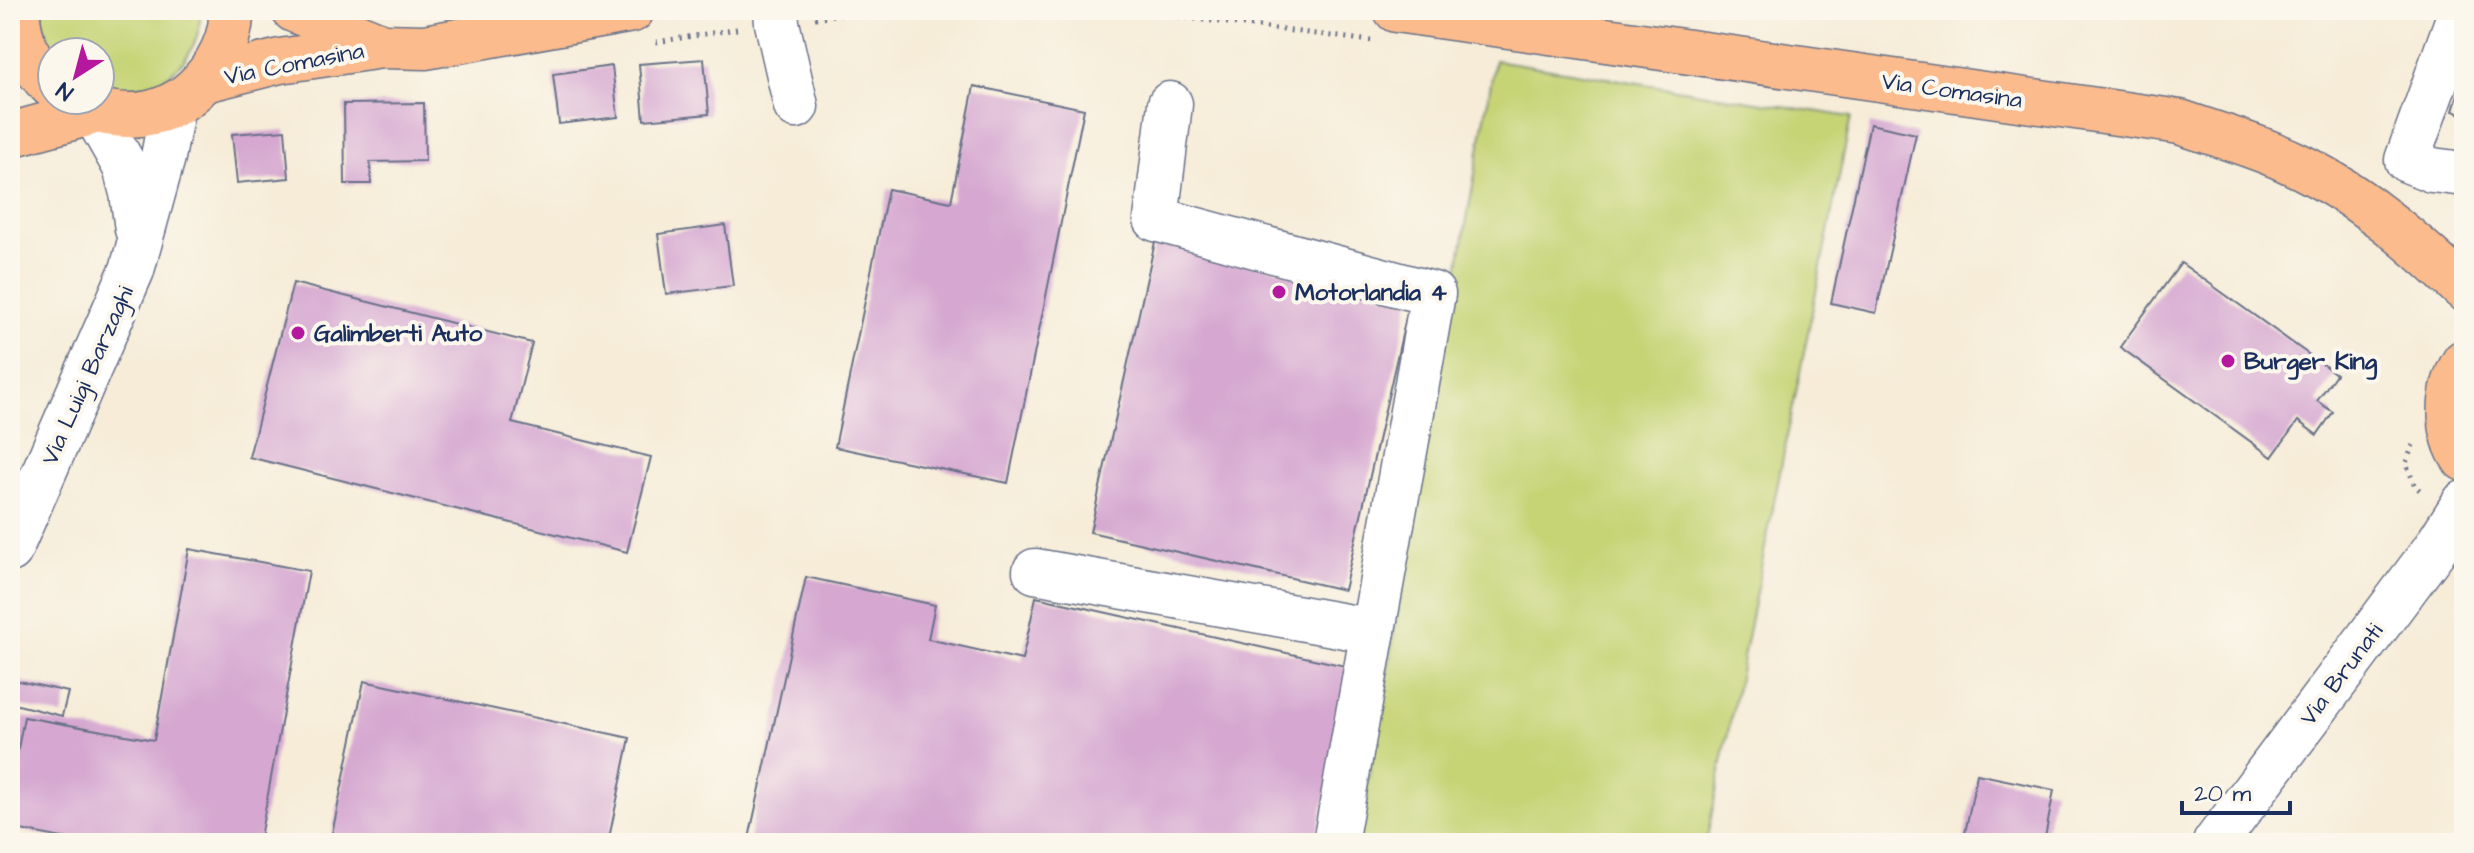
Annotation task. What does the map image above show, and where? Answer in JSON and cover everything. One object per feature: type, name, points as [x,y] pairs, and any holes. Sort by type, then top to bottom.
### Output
[{"type":"main road","points":[[189,92],[223,51],[231,10]]},
{"type":"main road","name":"Via Comasina","points":[[294,10],[382,46]]},
{"type":"main road","name":"Via Comasina","points":[[116,115],[148,114],[189,92],[280,61],[382,46],[425,47],[632,10]]},
{"type":"main road","points":[[15,20],[36,67]]},
{"type":"main road","name":"Via Comasina","points":[[1391,27],[2180,122],[2290,161],[2343,191],[2406,235],[2464,290]]},
{"type":"main road","name":"Via Comasina","points":[[10,135],[57,116]]},
{"type":"main road","points":[[2464,362],[2451,394],[2451,425],[2464,459]]},
{"type":"street","points":[[776,10],[796,106]]},
{"type":"street","points":[[2461,10],[2407,160],[2432,170],[2464,174]]},
{"type":"street","name":"Via Luigi Barzaghi","points":[[10,550],[117,310],[132,270],[163,157],[189,92]]},
{"type":"street","points":[[1170,104],[1156,219],[1433,294],[1335,843]]},
{"type":"street","points":[[89,116],[125,167],[132,193],[138,243]]},
{"type":"street","name":"Via Brunati","points":[[2215,843],[2434,550],[2459,511]]},
{"type":"street","points":[[1035,571],[1373,631]]},
{"type":"path","points":[[1123,10],[1391,27]]},
{"type":"path","points":[[2414,442],[2406,463],[2415,486],[2459,511]]},
{"type":"green space","points":[[43,10],[200,10],[199,29],[193,46],[170,74],[154,84],[119,91],[116,91],[116,36],[48,36],[42,20]]},
{"type":"green space","points":[[1495,60],[1851,117],[1706,843],[1357,843]]},
{"type":"building","points":[[704,59],[709,114],[644,120],[639,64]]},
{"type":"building","points":[[612,66],[618,117],[559,124],[553,74]]},
{"type":"building","points":[[2464,78],[2464,115],[2453,111]]},
{"type":"building","points":[[974,86],[1084,109],[1008,483],[835,447],[888,189],[951,202]]},
{"type":"building","points":[[424,103],[425,161],[370,162],[371,184],[345,184],[344,104]]},
{"type":"building","points":[[1870,124],[1916,134],[1876,313],[1831,303]]},
{"type":"building","points":[[285,130],[289,178],[237,183],[232,134]]},
{"type":"building","points":[[725,225],[733,286],[666,294],[658,234]]},
{"type":"building","points":[[1155,242],[1410,300],[1344,590],[1090,532]]},
{"type":"building","name":"Burger King","points":[[2181,263],[2336,374],[2317,401],[2333,412],[2317,435],[2298,421],[2272,457],[2120,347]]},
{"type":"building","points":[[293,283],[532,343],[512,423],[651,457],[627,552],[249,457]]},
{"type":"building","points":[[189,549],[309,571],[259,843],[89,843],[10,828],[10,791],[24,717],[154,740]]},
{"type":"building","points":[[806,577],[935,605],[928,639],[1022,660],[1036,597],[1354,668],[1315,843],[748,843]]},
{"type":"building","points":[[10,679],[68,692],[62,716],[10,703]]},
{"type":"building","points":[[364,681],[630,738],[608,843],[330,843]]},
{"type":"building","points":[[1977,774],[2054,790],[2044,843],[1963,843]]},
{"type":"place","name":"Motorlandia 4","points":[[1279,292]]},
{"type":"place","name":"Galimberti Auto","points":[[298,333]]},
{"type":"place","name":"Burger King","points":[[2228,361]]}]
